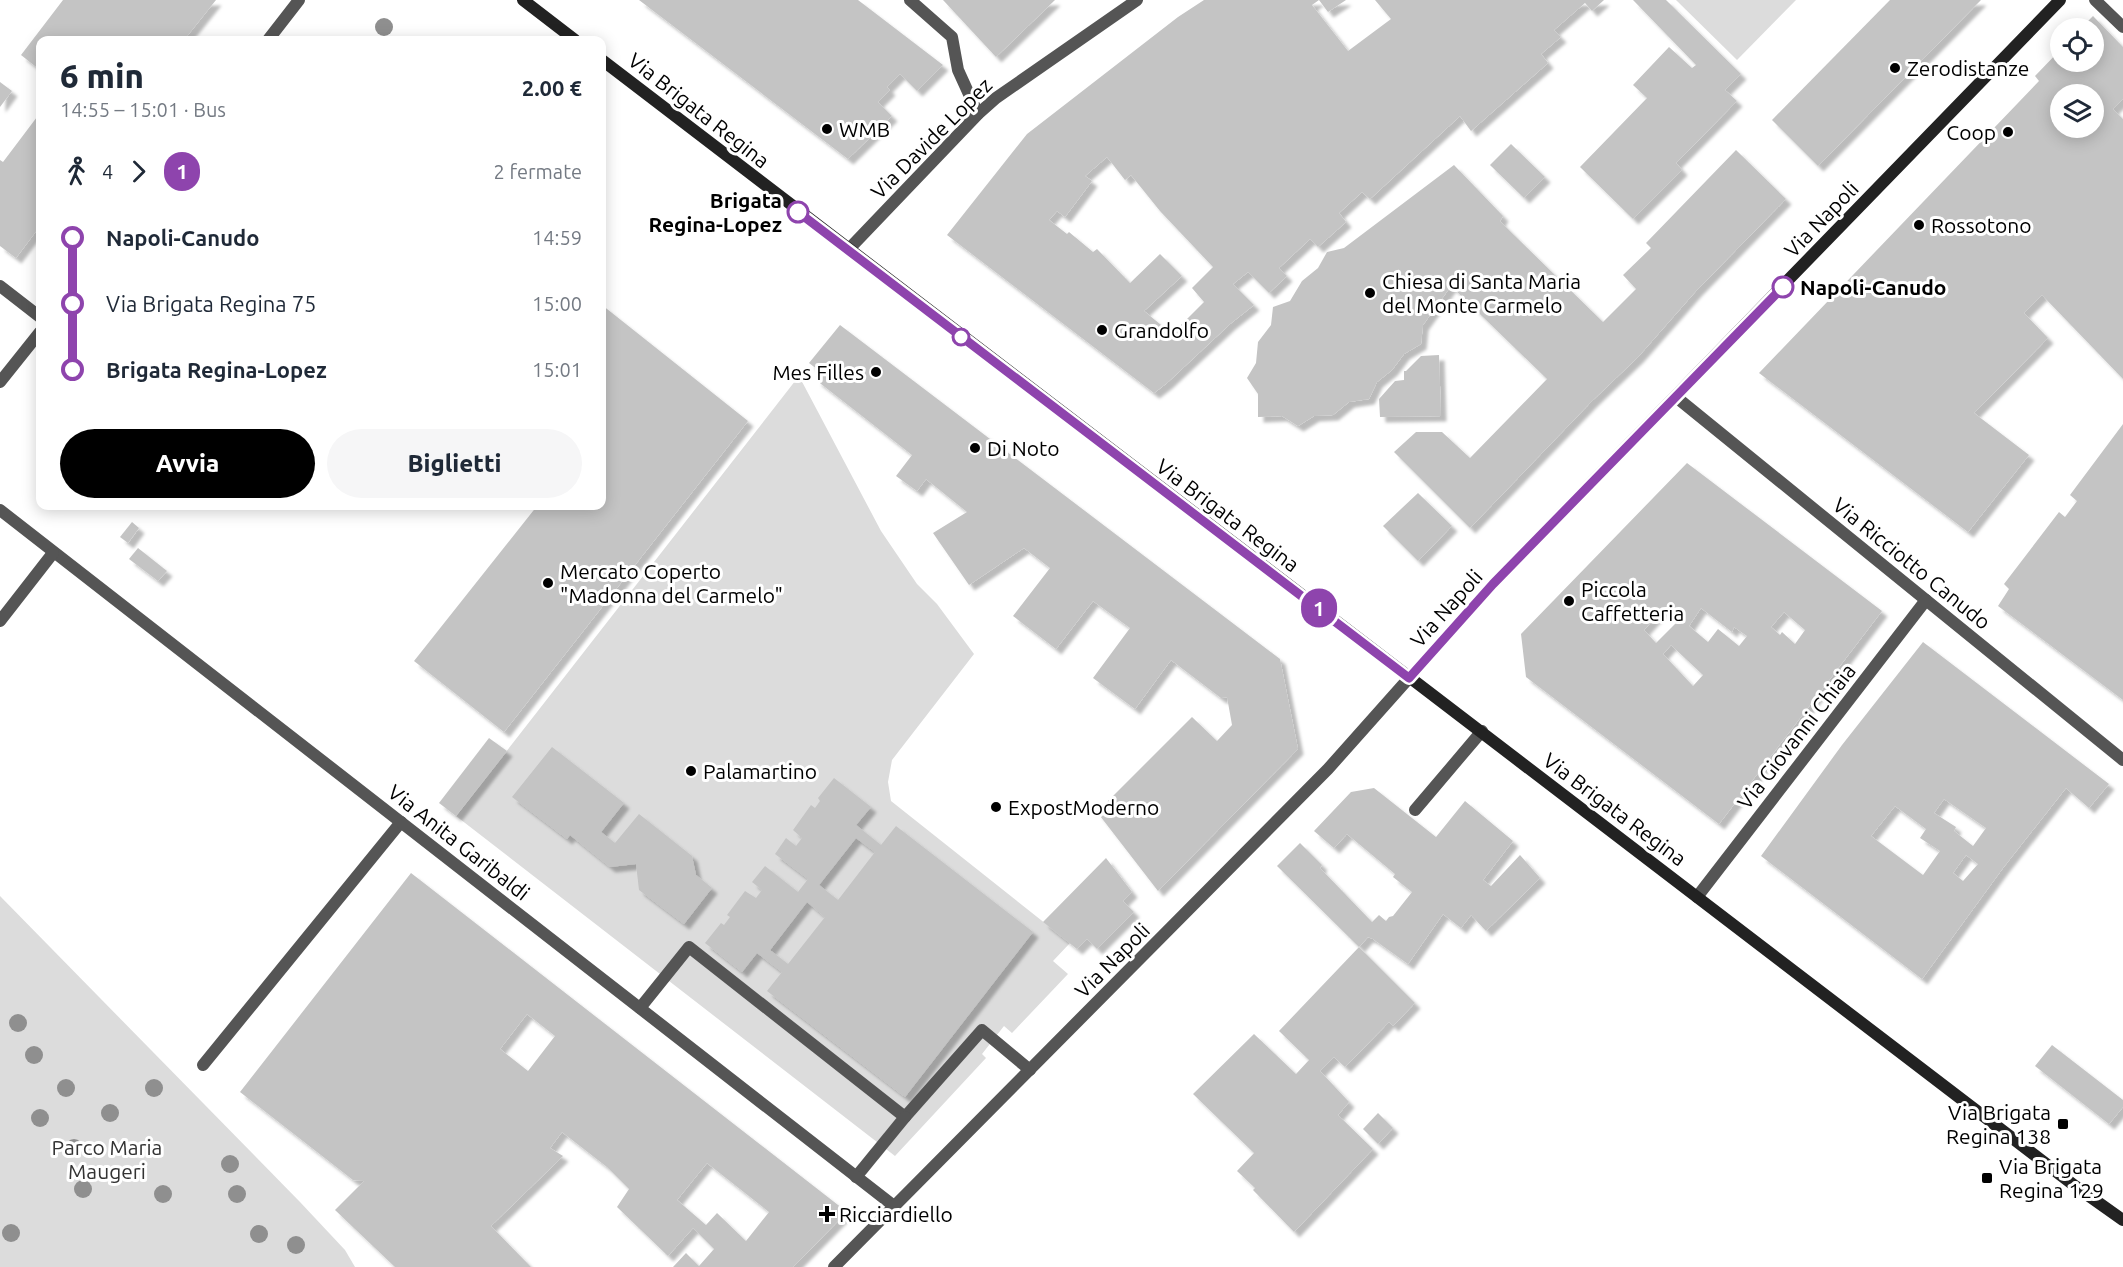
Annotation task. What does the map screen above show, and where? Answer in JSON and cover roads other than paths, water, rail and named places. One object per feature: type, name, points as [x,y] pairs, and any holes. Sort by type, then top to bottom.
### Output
[{"type":"main road","points":[[523,0],[571,36]]},
{"type":"main road","name":"Via Napoli","points":[[1409,678],[1493,584],[2060,0]]},
{"type":"main road","name":"Via Brigata Regina","points":[[606,63],[2121,1220]]},
{"type":"street","points":[[271,36],[299,0]]},
{"type":"street","points":[[910,0],[952,37],[957,70],[978,114]]},
{"type":"street","name":"Via Davide Lopez","points":[[848,250],[996,98],[1137,0]]},
{"type":"street","points":[[2095,0],[2123,27]]},
{"type":"street","points":[[0,286],[36,314]]},
{"type":"street","points":[[0,382],[36,337]]},
{"type":"street","name":"Via Ricciotto Canudo","points":[[1676,397],[2123,760]]},
{"type":"street","name":"Via Anita Garibaldi","points":[[0,510],[894,1206]]},
{"type":"street","points":[[0,621],[53,553]]},
{"type":"street","name":"Via Giovanni Chiaia","points":[[1697,897],[1926,600]]},
{"type":"street","name":"Via Napoli","points":[[834,1267],[1328,769],[1409,678]]},
{"type":"street","points":[[1415,810],[1482,731]]},
{"type":"street","points":[[203,1065],[401,822]]},
{"type":"street","points":[[640,1008],[689,947],[904,1117]]},
{"type":"street","points":[[856,1177],[904,1117],[982,1030],[1030,1070]]},
{"type":"place","name":"Zerodistanze","points":[[1895,68]]},
{"type":"place","name":"WMB","points":[[827,129]]},
{"type":"place","name":"Coop","points":[[2008,132]]},
{"type":"place","name":"Brigata Regina-Lopez","points":[[798,212]]},
{"type":"place","name":"Rossotono","points":[[1919,225]]},
{"type":"place","name":"Napoli-Canudo","points":[[1783,287]]},
{"type":"place","name":"Chiesa di Santa Maria del Monte Carmelo","points":[[1370,293]]},
{"type":"place","name":"Grandolfo","points":[[1102,330]]},
{"type":"place","name":"Mes Filles","points":[[876,372]]},
{"type":"place","name":"Di Noto","points":[[975,448]]},
{"type":"place","name":"Mercato Coperto \"Madonna del Carmelo\"","points":[[548,583]]},
{"type":"place","name":"Piccola Caffetteria","points":[[1569,601]]},
{"type":"place","name":"Palamartino","points":[[691,771]]},
{"type":"place","name":"ExpostModerno","points":[[996,807]]},
{"type":"place","name":"Via Brigata Regina 138","points":[[2063,1124]]},
{"type":"place","name":"Via Brigata Regina 129","points":[[1987,1178]]},
{"type":"place","name":"Ricciardiello","points":[[827,1214]]},
{"type":"park label","name":"Parco Maria Maugeri","points":[[107,1159]]}]
